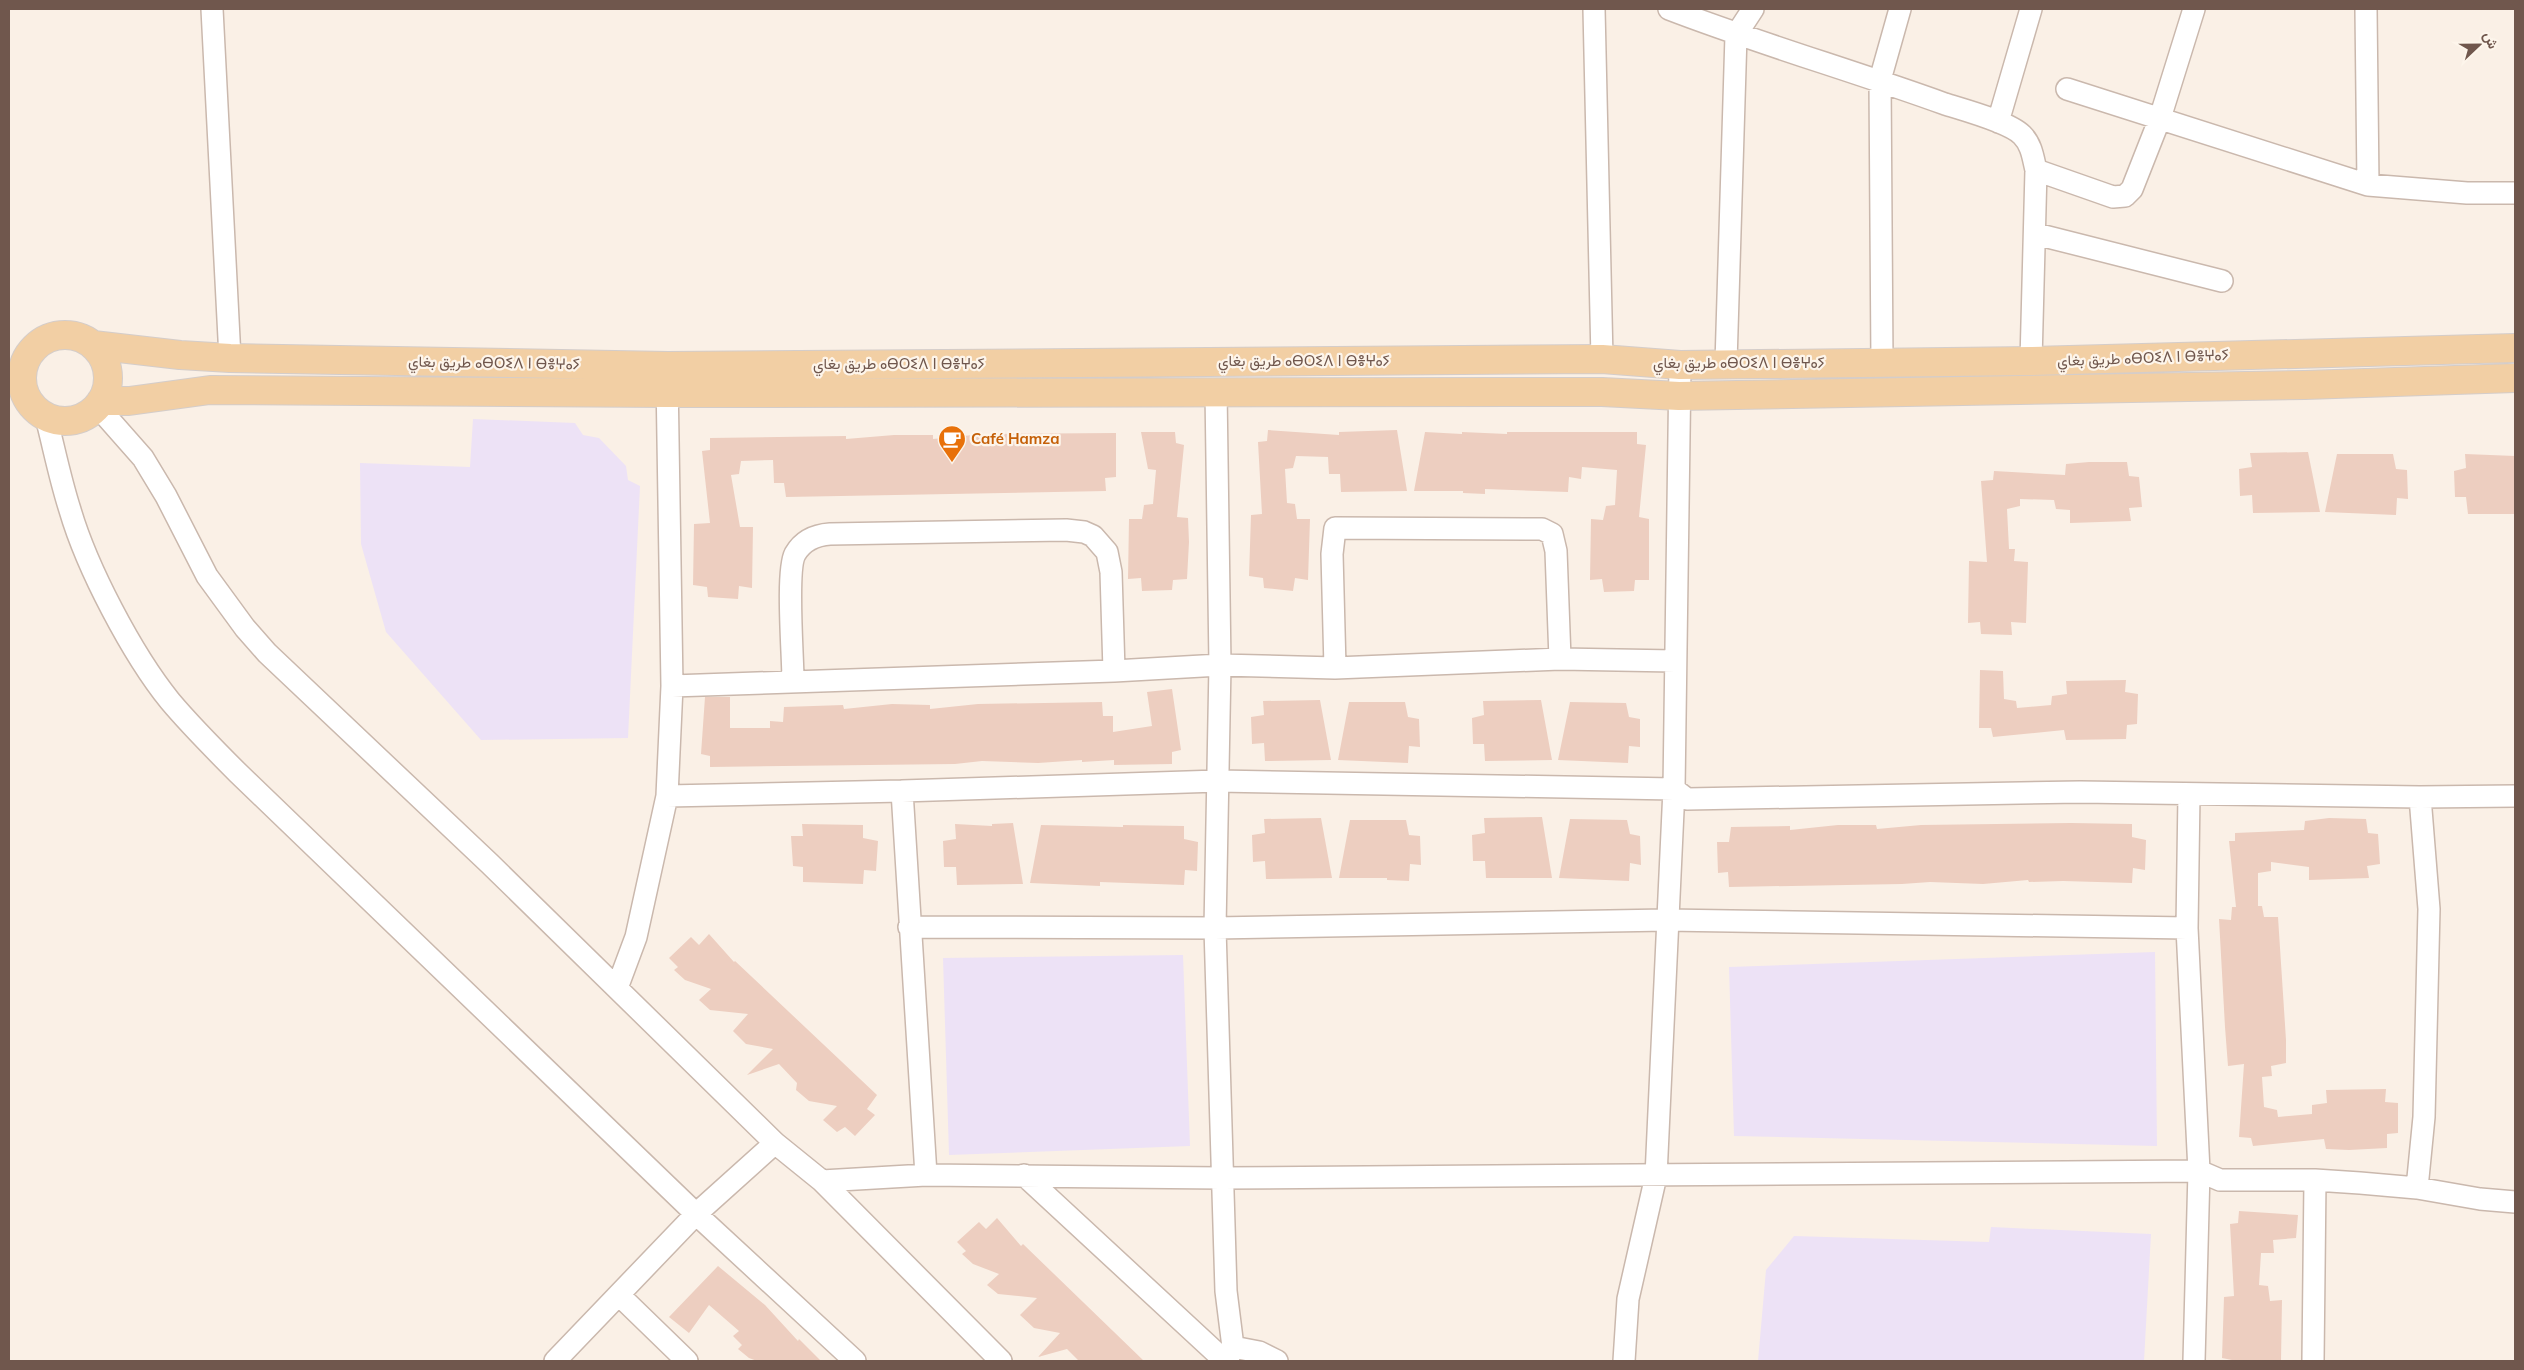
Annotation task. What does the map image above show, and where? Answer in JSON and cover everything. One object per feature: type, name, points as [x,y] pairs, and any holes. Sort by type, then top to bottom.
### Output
[{"type":"main road","points":[[9,357],[50,337],[72,335],[93,345],[100,354],[108,375],[107,386],[99,404],[79,420],[68,422],[41,414],[9,412]]},
{"type":"main road","points":[[40,342],[25,360],[22,370],[24,393],[41,414]]},
{"type":"main road","name":"طريق بغاي ⴰⴱⵔⵉⴷ ⵏ ⴱⴻⵖⴰⵢ","points":[[93,345],[180,355],[230,358],[668,366],[1602,359],[1680,365],[2031,361],[2515,348]]},
{"type":"main road","name":"طريق بغاي ⴰⴱⵔⵉⴷ ⵏ ⴱⴻⵖⴰⵢ","points":[[99,404],[210,390],[667,393],[1602,392],[1679,396],[2305,385],[2515,378]]},
{"type":"street","points":[[212,9],[230,358]]},
{"type":"street","points":[[1594,9],[1602,359]]},
{"type":"street","points":[[1669,9],[1736,35],[1880,80],[1998,122],[2021,134],[2032,151],[2036,170],[2036,234],[2031,361]]},
{"type":"street","points":[[1726,363],[1736,35],[1753,9]]},
{"type":"street","points":[[1882,362],[1880,80],[1900,9]]},
{"type":"street","points":[[1998,122],[2031,9]]},
{"type":"street","points":[[2036,170],[2113,197],[2124,196],[2132,189],[2160,118],[2194,9]]},
{"type":"street","points":[[2366,9],[2368,185]]},
{"type":"street","points":[[2067,89],[2368,185],[2467,193],[2515,194]]},
{"type":"street","points":[[2036,234],[2222,282]]},
{"type":"street","points":[[1624,1361],[1628,1300],[1656,1176],[1666,920],[1674,789],[1680,365]]},
{"type":"street","points":[[617,988],[636,937],[667,796],[672,686],[668,366]]},
{"type":"street","points":[[1216,391],[1220,665],[1216,928],[1221,1178],[1228,1356]]},
{"type":"street","points":[[99,404],[143,458],[166,496],[207,576],[230,610],[261,647],[617,988],[775,1143],[822,1180],[1002,1361]]},
{"type":"street","points":[[41,414],[70,511],[88,557],[116,615],[143,661],[170,700],[238,773],[696,1214],[855,1361]]},
{"type":"street","points":[[1335,668],[1332,554],[1334,528],[1542,529],[1552,534],[1556,551],[1560,660]]},
{"type":"street","points":[[793,681],[792,564],[801,546],[815,537],[830,534],[1066,530],[1084,532],[1101,544],[1110,562],[1114,671]]},
{"type":"street","points":[[672,686],[1114,671],[1220,665],[1335,668],[1560,660],[1675,662]]},
{"type":"street","points":[[667,796],[1218,781],[1674,789],[1687,799],[2080,792],[2420,797],[2515,796]]},
{"type":"street","points":[[902,791],[926,1175]]},
{"type":"street","points":[[2189,794],[2187,928],[2199,1171],[2194,1361]]},
{"type":"street","points":[[2417,1188],[2424,1117],[2429,909],[2420,797]]},
{"type":"street","points":[[909,927],[1216,928],[1666,920],[2187,928]]},
{"type":"street","points":[[555,1361],[696,1214],[775,1143]]},
{"type":"street","points":[[822,1180],[926,1175],[1221,1178],[2199,1171],[2220,1180],[2315,1180],[2417,1188],[2480,1199],[2515,1202]]},
{"type":"street","points":[[1024,1175],[1228,1356],[1259,1352],[1277,1361]]},
{"type":"street","points":[[2314,1361],[2315,1180]]},
{"type":"street","points":[[620,1295],[687,1361]]},
{"type":"shaded area","points":[[473,419],[575,423],[583,435],[599,438],[626,466],[628,480],[640,486],[628,738],[481,740],[386,632],[361,544],[360,463],[470,467]]},
{"type":"shaded area","points":[[2155,952],[2157,1146],[1734,1136],[1729,967]]},
{"type":"shaded area","points":[[1183,955],[1190,1146],[949,1155],[943,958]]},
{"type":"shaded area","points":[[1991,1227],[2151,1234],[2144,1361],[1758,1361],[1766,1270],[1794,1236],[1989,1242]]},
{"type":"building","points":[[1268,430],[1339,435],[1339,432],[1397,430],[1407,491],[1341,492],[1340,474],[1329,474],[1328,457],[1296,456],[1293,468],[1285,469],[1287,503],[1295,504],[1297,519],[1310,519],[1308,580],[1295,578],[1293,591],[1264,588],[1263,578],[1249,576],[1251,515],[1262,514],[1258,442],[1267,441]]},
{"type":"building","points":[[1141,432],[1175,432],[1176,443],[1184,445],[1177,517],[1188,518],[1187,579],[1173,580],[1172,590],[1142,591],[1141,578],[1128,579],[1129,519],[1142,519],[1144,505],[1153,504],[1156,470],[1148,469]]},
{"type":"building","points":[[1425,432],[1507,434],[1507,432],[1637,432],[1637,444],[1646,445],[1639,517],[1649,519],[1649,580],[1635,580],[1634,591],[1604,592],[1602,579],[1590,580],[1591,519],[1603,520],[1606,506],[1615,505],[1617,470],[1582,467],[1581,479],[1569,477],[1568,492],[1485,489],[1485,494],[1463,493],[1463,491],[1414,491]]},
{"type":"building","points":[[1116,433],[1116,477],[1105,478],[1106,491],[786,497],[784,483],[774,483],[773,460],[741,461],[739,474],[731,475],[740,527],[753,527],[752,588],[739,586],[738,599],[708,597],[707,587],[693,585],[694,524],[710,523],[702,451],[710,450],[710,438],[846,436],[846,439],[894,435],[933,435],[933,439],[983,434]]},
{"type":"building","points":[[2308,452],[2320,512],[2253,513],[2252,495],[2240,496],[2239,469],[2252,467],[2250,453]]},
{"type":"building","points":[[2337,454],[2393,454],[2396,469],[2407,470],[2408,499],[2397,498],[2396,515],[2325,512]]},
{"type":"building","points":[[2465,454],[2515,456],[2515,514],[2468,514],[2466,497],[2455,497],[2454,471],[2466,468]]},
{"type":"building","points":[[2127,462],[2129,476],[2139,477],[2142,507],[2129,508],[2131,521],[2070,523],[2070,510],[2056,509],[2054,500],[2020,499],[2020,506],[2007,509],[2009,549],[2015,549],[2014,561],[2028,562],[2026,623],[2011,622],[2012,635],[1981,634],[1980,622],[1968,623],[1969,561],[1987,562],[1981,481],[1993,480],[1994,471],[2065,475],[2066,464]]},
{"type":"building","points":[[1980,670],[2003,671],[2004,699],[2016,701],[2017,708],[2051,705],[2052,696],[2067,694],[2066,681],[2126,680],[2125,692],[2138,694],[2137,724],[2127,725],[2126,739],[2066,740],[2064,730],[1993,737],[1991,728],[1979,728]]},
{"type":"building","points":[[1172,689],[1181,750],[1172,752],[1172,764],[1114,765],[1114,760],[1082,762],[1082,760],[1038,763],[982,761],[955,764],[710,767],[710,756],[701,754],[705,697],[730,697],[730,728],[770,728],[770,721],[783,722],[784,707],[843,705],[844,709],[892,704],[930,705],[930,709],[978,704],[1102,702],[1103,716],[1113,716],[1113,732],[1152,726],[1147,692]]},
{"type":"building","points":[[1320,700],[1331,760],[1265,761],[1264,743],[1252,744],[1251,717],[1264,715],[1263,701]]},
{"type":"building","points":[[1541,700],[1552,760],[1485,761],[1484,744],[1473,744],[1472,718],[1484,715],[1483,701]]},
{"type":"building","points":[[1349,702],[1405,702],[1408,717],[1419,719],[1420,747],[1409,746],[1408,763],[1338,760]]},
{"type":"building","points":[[1570,702],[1626,703],[1629,717],[1640,719],[1640,747],[1629,746],[1628,763],[1558,760]]},
{"type":"building","points":[[1542,817],[1552,878],[1486,878],[1485,861],[1473,861],[1472,835],[1485,833],[1484,818]]},
{"type":"building","points":[[1321,818],[1332,878],[1266,879],[1265,861],[1253,862],[1252,835],[1265,833],[1264,819]]},
{"type":"building","points":[[2329,818],[2366,819],[2368,833],[2378,834],[2380,864],[2367,866],[2369,878],[2309,880],[2309,867],[2271,862],[2271,871],[2258,873],[2258,906],[2262,906],[2264,917],[2278,917],[2286,1040],[2286,1063],[2271,1066],[2272,1076],[2262,1077],[2264,1107],[2277,1110],[2278,1117],[2312,1114],[2312,1105],[2327,1103],[2326,1090],[2386,1089],[2385,1102],[2398,1103],[2398,1133],[2387,1134],[2387,1148],[2326,1149],[2324,1139],[2253,1146],[2251,1138],[2239,1137],[2244,1064],[2228,1066],[2219,919],[2231,920],[2232,907],[2236,907],[2229,841],[2235,841],[2235,833],[2304,830],[2305,821]]},
{"type":"building","points":[[1570,819],[1627,820],[1630,834],[1640,836],[1641,865],[1630,863],[1629,881],[1559,878]]},
{"type":"building","points":[[1350,820],[1406,820],[1409,835],[1420,836],[1421,865],[1410,864],[1409,881],[1387,880],[1387,878],[1339,878]]},
{"type":"building","points":[[1013,823],[1023,884],[957,885],[956,867],[944,867],[943,841],[956,839],[955,824],[992,826],[992,824]]},
{"type":"building","points":[[802,824],[863,825],[863,838],[878,841],[876,871],[864,870],[863,884],[803,882],[803,867],[793,866],[791,836],[803,836]]},
{"type":"building","points":[[2132,824],[2132,837],[2146,840],[2145,870],[2133,868],[2132,883],[2029,882],[2028,880],[1983,884],[1930,882],[1729,887],[1728,872],[1718,873],[1717,842],[1729,842],[1731,827],[1790,826],[1790,830],[1838,825],[1876,825],[1877,829],[1921,825]]},
{"type":"building","points":[[1041,825],[1184,826],[1184,839],[1198,842],[1197,871],[1185,870],[1184,885],[1100,882],[1100,886],[1030,883]]},
{"type":"building","points":[[709,934],[734,962],[877,1095],[867,1109],[875,1115],[855,1136],[845,1127],[837,1132],[823,1120],[837,1106],[809,1101],[796,1090],[797,1083],[779,1064],[747,1075],[773,1049],[746,1044],[733,1031],[748,1014],[710,1010],[699,1000],[711,989],[685,980],[674,970],[678,967],[669,958],[691,937],[699,945]]},
{"type":"building","points":[[2239,1211],[2298,1215],[2296,1238],[2273,1240],[2274,1253],[2261,1253],[2259,1285],[2268,1286],[2270,1301],[2282,1300],[2281,1361],[2237,1361],[2222,1358],[2224,1297],[2234,1296],[2230,1224],[2238,1223]]},
{"type":"building","points":[[997,1218],[1021,1246],[1023,1244],[1144,1361],[1079,1361],[1067,1349],[1038,1357],[1060,1333],[1034,1328],[1020,1315],[1037,1298],[998,1294],[987,1285],[999,1274],[973,1264],[962,1254],[966,1251],[957,1242],[979,1222],[986,1229]]},
{"type":"building","points":[[718,1266],[765,1305],[798,1341],[799,1339],[821,1361],[757,1361],[749,1358],[738,1349],[742,1345],[733,1336],[739,1331],[709,1305],[689,1333],[669,1317]]},
{"type":"place","name":"Café Hamza","points":[[952,463]]}]
